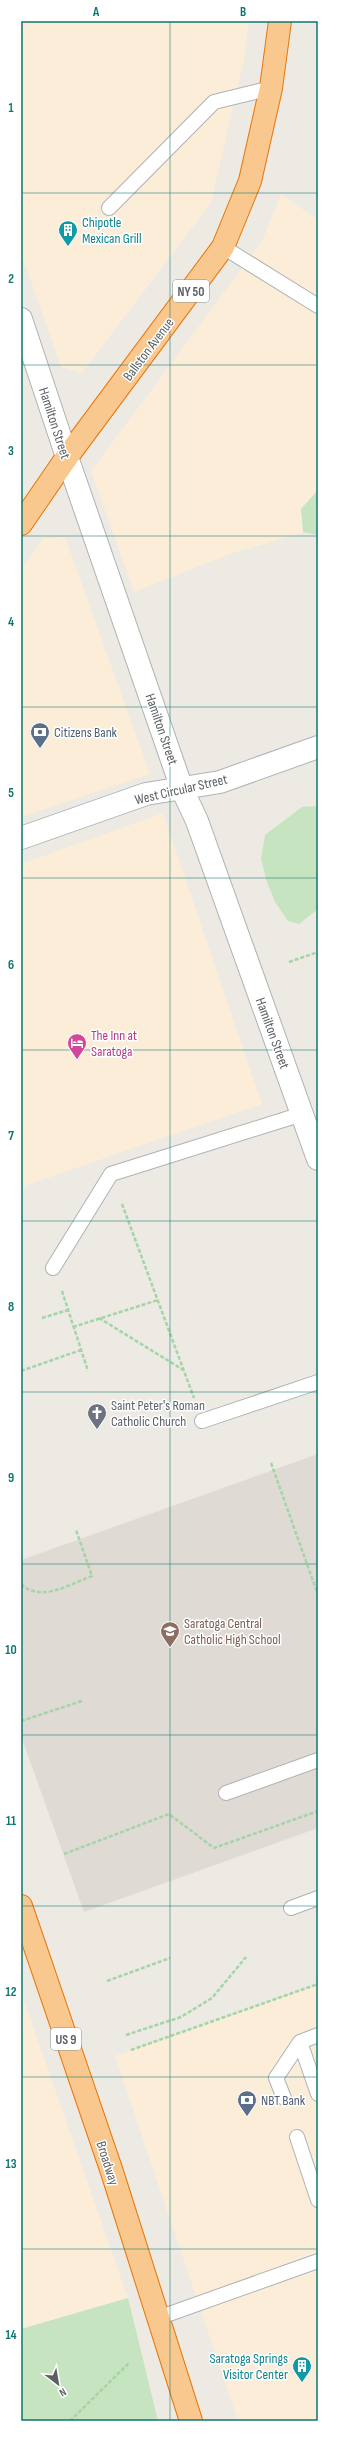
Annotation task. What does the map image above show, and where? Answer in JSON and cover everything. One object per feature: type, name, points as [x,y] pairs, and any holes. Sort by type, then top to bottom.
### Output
[{"type":"highway","name":"Ballston Avenue","points":[[21,524],[67,458],[223,247],[250,181],[271,88],[280,21]]},
{"type":"highway","name":"Broadway","points":[[21,1906],[191,2421]]},
{"type":"street","name":"Hamilton Street","points":[[21,318],[24,340],[67,458],[182,789],[197,821],[318,1159]]},
{"type":"street","name":"West Circular Street","points":[[21,838],[146,794],[220,782],[318,747]]},
{"type":"lane","points":[[108,208],[214,102],[271,88]]},
{"type":"lane","points":[[223,247],[318,306]]},
{"type":"lane","points":[[53,1268],[111,1174],[302,1114]]},
{"type":"lane","points":[[202,1421],[318,1382]]},
{"type":"lane","points":[[226,1793],[318,1760]]},
{"type":"lane","points":[[291,1908],[318,1898]]},
{"type":"lane","points":[[284,2098],[276,2078],[300,2042],[318,2035]]},
{"type":"lane","points":[[300,2042],[318,2094]]},
{"type":"lane","points":[[297,2137],[318,2200]]},
{"type":"lane","points":[[158,2318],[318,2262]]},
{"type":"path","points":[[289,962],[318,952]]},
{"type":"path","points":[[111,1174],[185,1371],[202,1421]]},
{"type":"path","points":[[53,1268],[88,1371]]},
{"type":"path","points":[[73,1327],[158,1300]]},
{"type":"path","points":[[42,1318],[68,1310]]},
{"type":"path","points":[[99,1318],[185,1371]]},
{"type":"path","points":[[21,1371],[81,1350]]},
{"type":"path","points":[[271,1463],[318,1595]]},
{"type":"path","points":[[21,1584],[27,1590],[44,1594],[92,1576],[76,1530]]},
{"type":"path","points":[[21,1721],[82,1701]]},
{"type":"path","points":[[64,1854],[168,1814],[214,1848],[318,1811]]},
{"type":"path","points":[[126,2035],[181,2017],[212,1998],[246,1957]]},
{"type":"path","points":[[107,1981],[170,1958]]},
{"type":"path","points":[[131,2050],[318,1984]]},
{"type":"path","points":[[70,2421],[130,2362]]},
{"type":"shaded area","points":[[21,21],[249,21],[244,60],[211,203],[82,373],[61,367],[21,253]]},
{"type":"shaded area","points":[[281,194],[318,220],[318,528],[230,554],[134,592],[91,471],[262,241]]},
{"type":"shaded area","points":[[65,537],[150,774],[21,817],[21,570],[43,538]]},
{"type":"shaded area","points":[[163,813],[262,1104],[21,1187],[21,864]]},
{"type":"shaded area","name":"Saratoga Central Catholic High School","points":[[318,1454],[318,1828],[84,1912],[21,1736],[21,1560]]},
{"type":"shaded area","points":[[318,1985],[318,2421],[238,2421],[115,2056]]},
{"type":"shaded area","points":[[21,1992],[128,2298],[21,2329]]},
{"type":"green space","points":[[318,490],[318,535],[303,532],[301,509]]},
{"type":"green space","points":[[318,806],[318,909],[299,924],[288,921],[275,902],[267,882],[261,859],[265,835],[302,807]]},
{"type":"green space","points":[[128,2298],[158,2421],[21,2421],[21,2329]]},
{"type":"place","name":"Chipotle Mexican Grill","points":[[68,247]]},
{"type":"place","name":"Citizens Bank","points":[[40,749]]},
{"type":"place","name":"The Inn at Saratoga","points":[[77,1060]]},
{"type":"place","name":"Saint Peter's Roman Catholic Church","points":[[97,1430]]},
{"type":"place","name":"Saratoga Central Catholic High School","points":[[170,1648]]},
{"type":"place","name":"NBT Bank","points":[[247,2117]]},
{"type":"place","name":"Saratoga Springs Visitor Center","points":[[302,2383]]}]
